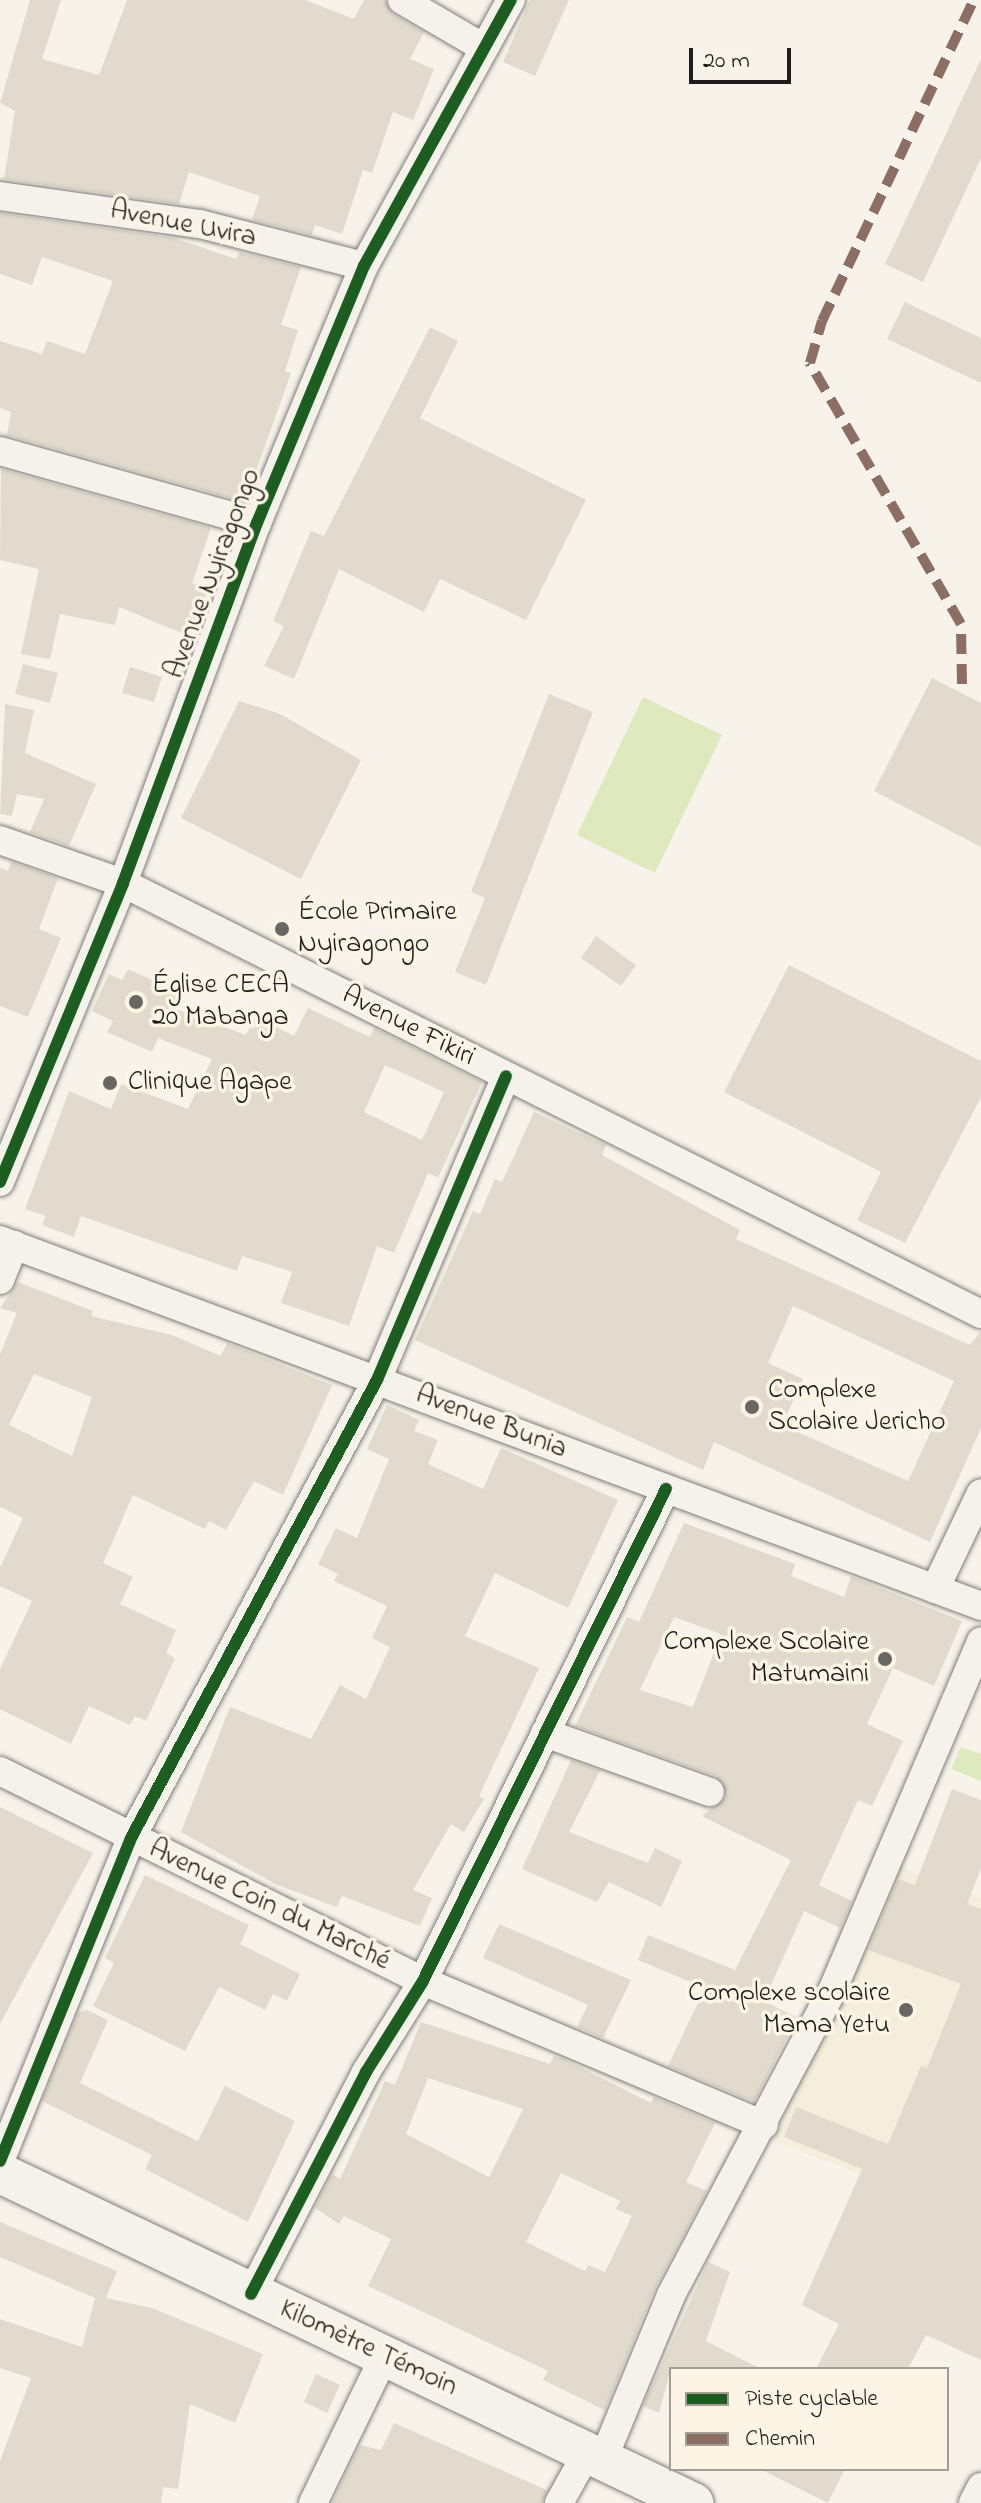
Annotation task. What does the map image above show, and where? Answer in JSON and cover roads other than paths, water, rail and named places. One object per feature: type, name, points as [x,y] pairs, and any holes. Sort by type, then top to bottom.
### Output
[{"type":"main road","name":"Kilomètre Témoin","points":[[0,2173],[383,2359],[596,2454],[693,2503]]},
{"type":"street","points":[[402,0],[484,48]]},
{"type":"street","name":"Avenue Nyiragongo","points":[[0,1182],[123,883],[257,523],[364,266],[511,0]]},
{"type":"street","name":"Avenue Uvira","points":[[0,196],[165,218],[364,266]]},
{"type":"street","points":[[0,451],[257,523]]},
{"type":"street","name":"Avenue Fikiri","points":[[0,840],[123,883],[981,1314]]},
{"type":"street","points":[[0,2161],[131,1838],[377,1380],[506,1076]]},
{"type":"street","points":[[0,1280],[7,1242]]},
{"type":"street","name":"Avenue Bunia","points":[[7,1242],[981,1606]]},
{"type":"street","points":[[251,2294],[366,2072],[423,1981],[666,1489]]},
{"type":"street","points":[[935,1589],[981,1493]]},
{"type":"street","points":[[559,2503],[596,2454],[671,2295],[764,2125],[832,1991],[981,1641]]},
{"type":"street","points":[[545,1733],[710,1792]]},
{"type":"street","name":"Avenue Coin du Marché","points":[[0,1771],[423,1981],[764,2125]]},
{"type":"street","points":[[313,2503],[383,2359]]},
{"type":"street","points":[[973,2503],[981,2487]]},
{"type":"place","name":"École Primaire Nyiragongo","points":[[282,929]]},
{"type":"place","name":"Église CECA 20 Mabanga","points":[[136,1002]]},
{"type":"place","name":"Clinique Agape","points":[[110,1083]]},
{"type":"place","name":"Complexe Scolaire Jericho","points":[[752,1407]]},
{"type":"place","name":"Complexe Scolaire Matumaini","points":[[885,1659]]},
{"type":"place","name":"Complexe scolaire Mama Yetu","points":[[906,2010]]}]
